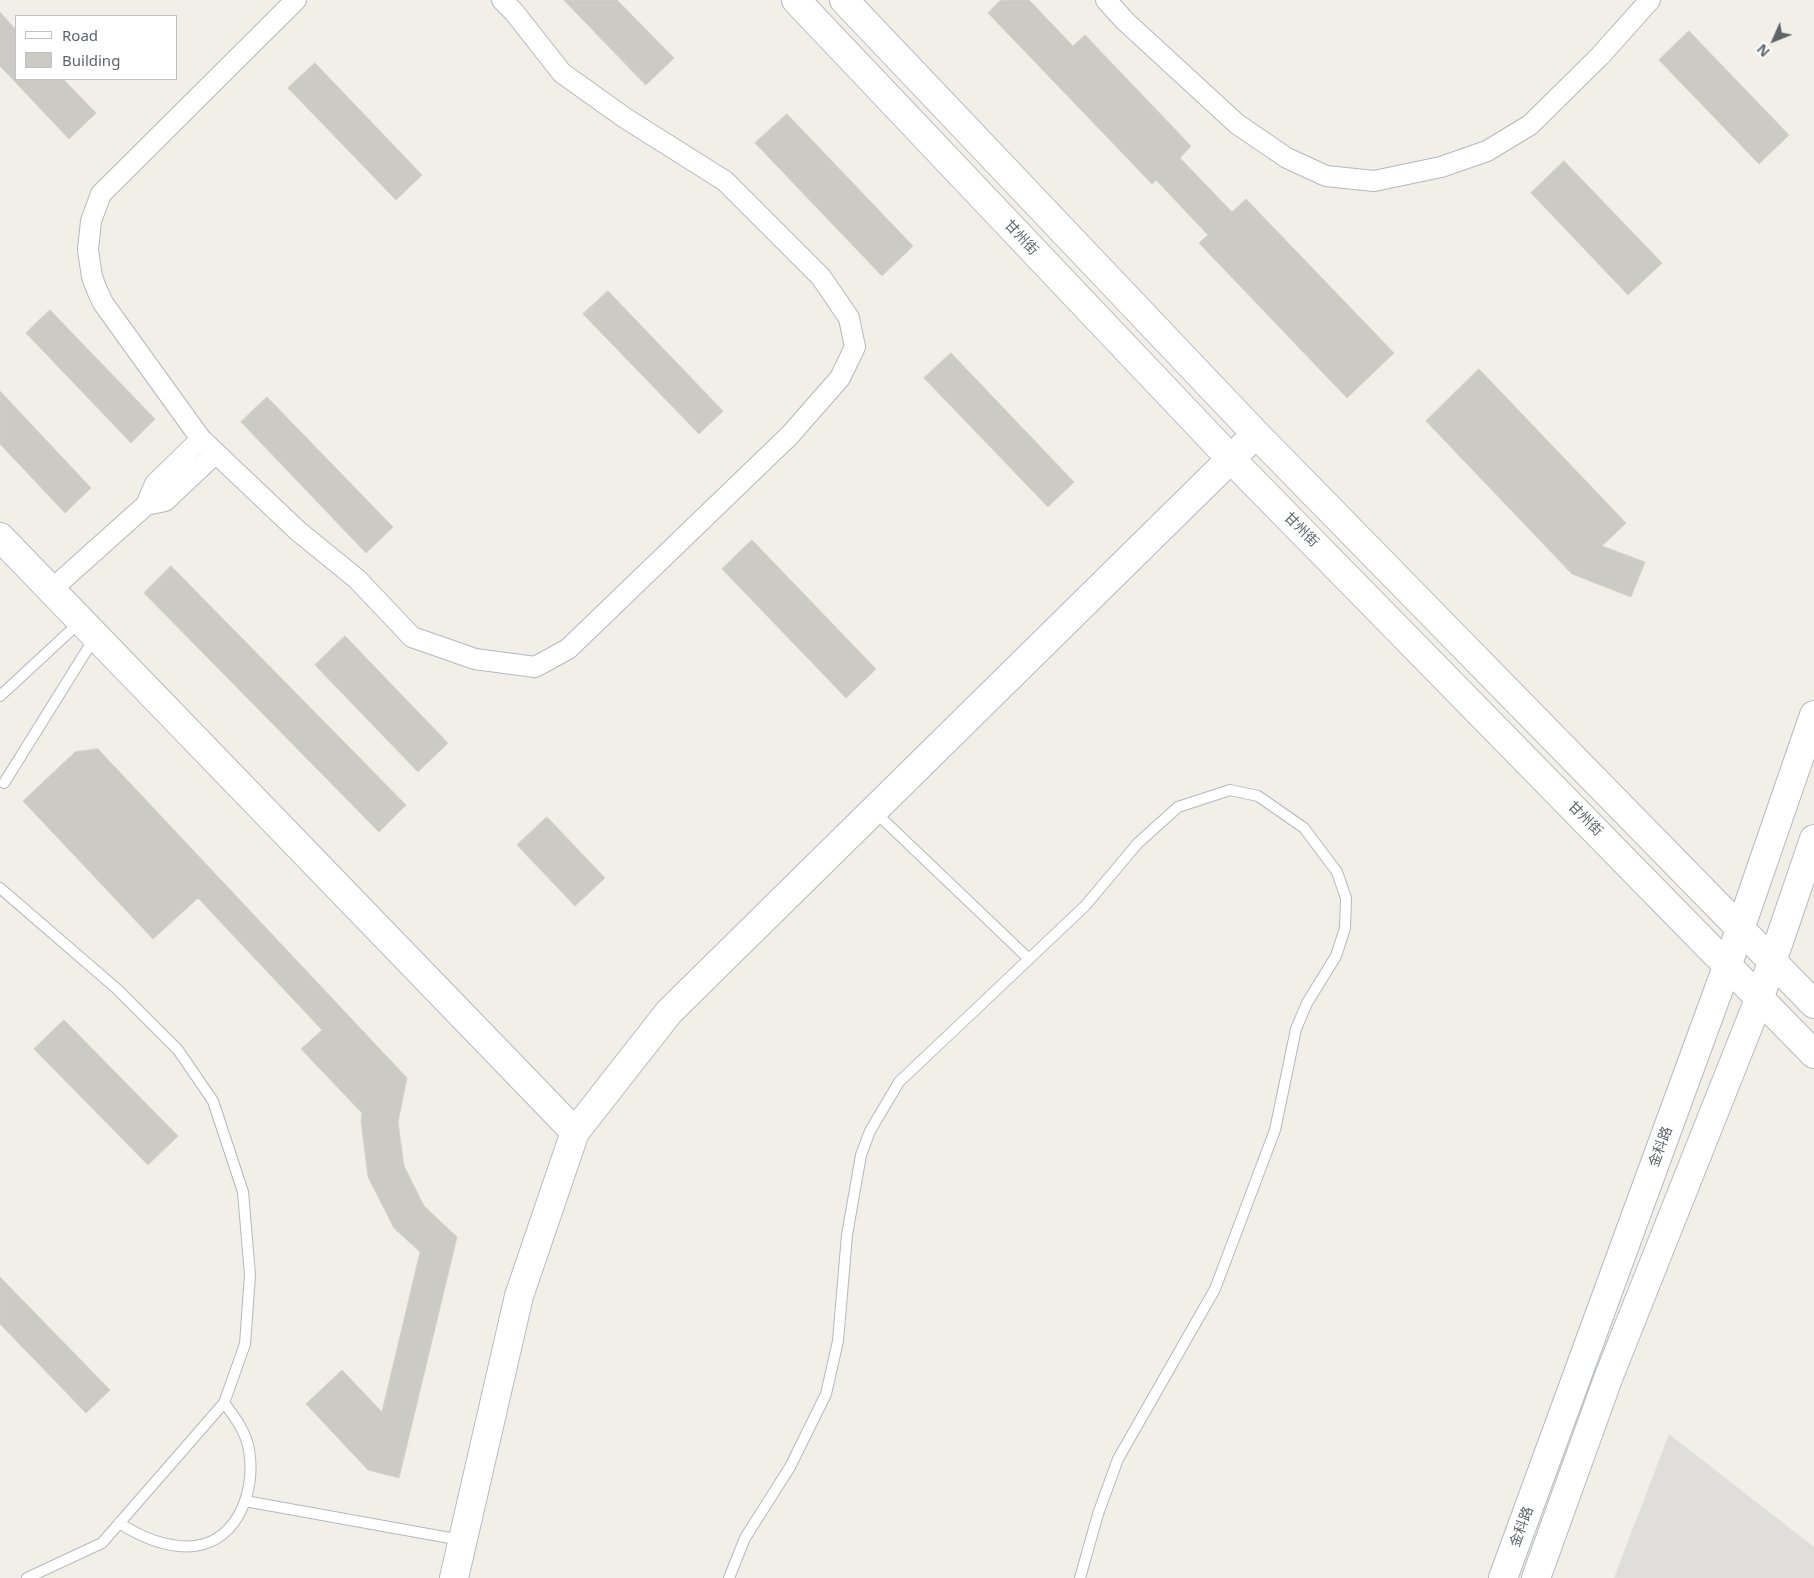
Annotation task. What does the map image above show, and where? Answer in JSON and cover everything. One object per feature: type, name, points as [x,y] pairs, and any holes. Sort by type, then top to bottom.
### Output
[{"type":"street","points":[[296,0],[102,194],[91,221],[88,250],[92,277],[103,303],[201,439],[298,531],[357,579],[412,637],[475,659],[534,667],[568,649],[790,435],[840,378],[855,347],[849,318],[821,277],[725,181],[625,118],[562,73],[514,12],[502,0]]},
{"type":"street","name":"甘州街","points":[[796,0],[1231,459],[1728,964],[1814,1054]]},
{"type":"street","points":[[844,0],[1256,434],[1741,927],[1814,1004]]},
{"type":"street","points":[[1106,0],[1199,90],[1244,129],[1287,158],[1326,176],[1374,181],[1441,167],[1487,152],[1530,125],[1600,56],[1650,0]]},
{"type":"street","points":[[454,1578],[518,1296],[575,1132],[669,1012],[1256,434]]},
{"type":"street","points":[[51,590],[146,505],[155,484],[201,439]]},
{"type":"street","points":[[146,505],[165,501],[216,453]]},
{"type":"street","points":[[0,537],[575,1132]]},
{"type":"street","name":"金科路","points":[[1504,1578],[1728,964],[1814,715]]},
{"type":"street","points":[[1536,1578],[1609,1376],[1760,997],[1814,839]]},
{"type":"lane","points":[[0,696],[89,628]]},
{"type":"lane","points":[[4,783],[89,628]]},
{"type":"lane","points":[[729,1578],[745,1538],[790,1467],[826,1394],[838,1341],[847,1235],[861,1156],[870,1131],[899,1082],[1084,906],[1138,843],[1178,807],[1230,790],[1258,796],[1304,828],[1337,872],[1346,898],[1345,928],[1336,956],[1307,1003],[1296,1030],[1275,1130],[1215,1289],[1118,1460],[1098,1514],[1080,1578]]},
{"type":"lane","points":[[874,811],[1029,959]]},
{"type":"lane","points":[[0,888],[138,1009],[178,1050],[213,1101],[243,1192],[250,1275],[245,1344],[224,1403],[102,1543],[27,1578]]},
{"type":"lane","points":[[119,1524],[140,1536],[166,1544],[194,1546],[212,1540],[227,1531],[238,1517],[246,1501],[251,1475],[249,1449],[240,1424],[224,1403]]},
{"type":"lane","points":[[246,1501],[462,1541]]},
{"type":"shaded area","points":[[1669,1434],[1814,1547],[1814,1578],[1614,1578]]},
{"type":"building","points":[[564,0],[617,0],[674,58],[646,85]]},
{"type":"building","points":[[1001,0],[1029,0],[1073,46],[1085,35],[1191,146],[1180,158],[1232,212],[1246,199],[1394,353],[1347,398],[1199,243],[1208,235],[1156,180],[1152,184],[988,13]]},
{"type":"building","points":[[0,12],[15,29],[15,80],[64,80],[96,113],[69,139],[0,66]]},
{"type":"building","points":[[1689,31],[1789,135],[1759,164],[1659,60]]},
{"type":"building","points":[[315,63],[422,175],[396,200],[288,88]]},
{"type":"building","points":[[787,114],[913,246],[882,276],[755,143]]},
{"type":"building","points":[[1564,161],[1662,263],[1628,295],[1531,193]]},
{"type":"building","points":[[608,291],[723,411],[699,434],[583,314]]},
{"type":"building","points":[[50,310],[155,419],[131,443],[26,333]]},
{"type":"building","points":[[951,353],[1074,482],[1048,507],[924,378]]},
{"type":"building","points":[[1479,369],[1626,523],[1602,546],[1645,562],[1631,597],[1572,574],[1426,421]]},
{"type":"building","points":[[0,391],[91,488],[65,513],[0,444]]},
{"type":"building","points":[[267,397],[393,527],[366,553],[241,422]]},
{"type":"building","points":[[752,540],[876,669],[846,698],[722,569]]},
{"type":"building","points":[[171,566],[406,805],[379,832],[144,593]]},
{"type":"building","points":[[345,636],[448,743],[418,772],[315,665]]},
{"type":"building","points":[[98,749],[407,1078],[398,1122],[404,1166],[424,1206],[457,1237],[399,1478],[368,1470],[306,1404],[342,1370],[382,1412],[420,1252],[394,1228],[368,1177],[361,1121],[362,1113],[301,1049],[322,1030],[198,898],[153,939],[23,801],[75,752]]},
{"type":"building","points":[[547,817],[605,878],[575,906],[517,845]]},
{"type":"building","points":[[64,1020],[178,1136],[148,1165],[34,1049]]},
{"type":"building","points":[[0,1277],[110,1390],[86,1413],[0,1324]]}]
